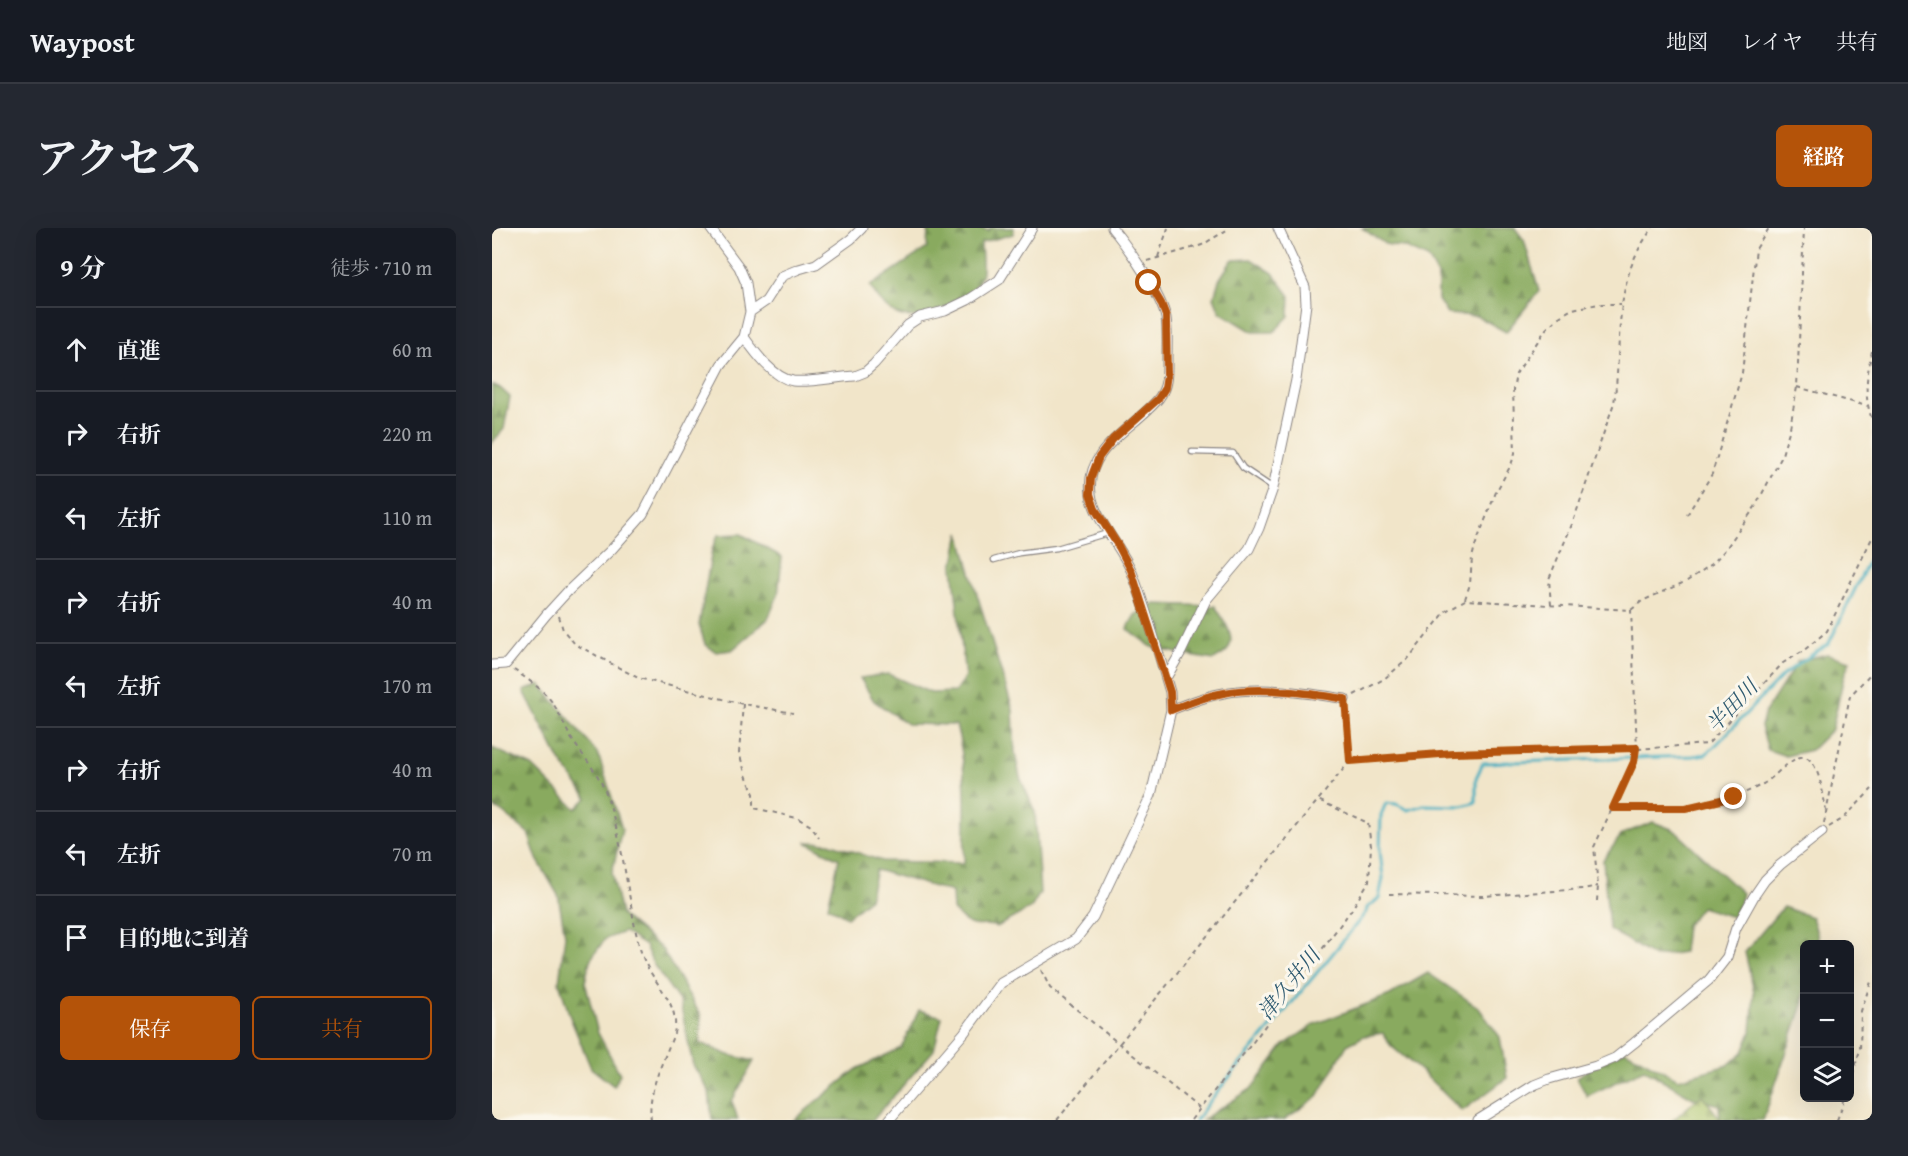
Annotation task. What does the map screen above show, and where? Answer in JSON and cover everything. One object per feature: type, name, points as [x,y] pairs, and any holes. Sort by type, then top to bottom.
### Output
[{"type":"street","points":[[492,665],[506,664],[555,605],[644,514],[721,365],[744,337],[750,312],[746,283],[739,267],[710,228]]},
{"type":"street","points":[[750,312],[766,301],[782,276],[816,264],[851,239],[862,228]]},
{"type":"street","points":[[744,337],[758,356],[778,374],[791,381],[855,376],[865,372],[895,342],[908,325],[920,317],[945,311],[968,300],[999,280],[1032,228]]},
{"type":"street","points":[[889,1120],[964,1033],[1001,983],[1076,939],[1093,917],[1151,795],[1171,710],[1170,692],[1131,570],[1095,509],[1090,494],[1091,478],[1099,457],[1113,439],[1158,399],[1165,388],[1167,375],[1166,316],[1138,264],[1112,228]]},
{"type":"street","points":[[1166,678],[1206,600],[1249,549],[1273,489],[1296,381],[1306,304],[1305,286],[1278,228]]},
{"type":"street","points":[[1171,710],[1200,699],[1248,690],[1318,694],[1345,699]]},
{"type":"street","points":[[1478,1120],[1534,1085],[1596,1066],[1615,1058],[1634,1043],[1709,980],[1726,957],[1736,927],[1765,880],[1780,865],[1822,832]]},
{"type":"lane","points":[[1192,452],[1233,453],[1243,468],[1273,489]]},
{"type":"lane","points":[[994,560],[1018,553],[1057,548],[1110,532]]},
{"type":"path","points":[[1158,258],[1168,228]]},
{"type":"path","points":[[1138,264],[1202,246],[1230,228]]},
{"type":"path","points":[[1551,605],[1549,579],[1573,522],[1614,404],[1621,304],[1638,250],[1653,228]]},
{"type":"path","points":[[1687,515],[1712,474],[1742,373],[1756,249],[1769,228]]},
{"type":"path","points":[[1057,1120],[1350,761],[1345,699],[1384,679],[1408,659],[1446,611],[1465,600],[1631,610],[1642,601],[1701,573],[1719,557],[1742,528],[1770,482],[1781,458],[1790,428],[1797,387],[1804,228]]},
{"type":"path","points":[[1465,600],[1470,584],[1475,546],[1496,492],[1515,453],[1513,390],[1516,374],[1546,329],[1559,316],[1579,307],[1608,303],[1621,304]]},
{"type":"path","points":[[1872,351],[1867,377],[1867,406],[1872,419]]},
{"type":"path","points":[[1797,387],[1867,406]]},
{"type":"path","points":[[1350,761],[1453,753],[1708,744],[1783,663],[1802,652],[1827,631],[1872,538]]},
{"type":"path","points":[[555,605],[563,630],[575,644],[638,678],[742,704],[793,713]]},
{"type":"path","points":[[1597,901],[1598,886],[1594,847],[1634,762],[1636,748],[1631,610]]},
{"type":"path","points":[[506,664],[546,695],[607,793],[644,960],[675,1014],[674,1033],[652,1089],[649,1107],[651,1120]]},
{"type":"path","points":[[1613,808],[1686,808],[1734,797],[1765,783],[1799,757],[1806,757],[1817,772],[1826,811],[1850,696],[1872,672]]},
{"type":"path","points":[[742,704],[739,753],[754,794],[754,808],[797,818],[811,826],[819,838]]},
{"type":"path","points":[[1822,832],[1844,818],[1872,789]]},
{"type":"path","points":[[1191,1120],[1253,1042],[1352,909],[1369,881],[1371,846],[1368,823],[1318,800]]},
{"type":"path","points":[[1389,894],[1483,896],[1598,886]]},
{"type":"path","points":[[1037,962],[1050,988],[1200,1109]]},
{"type":"path","points":[[1854,1070],[1860,1050],[1861,1011],[1872,978]]},
{"type":"path","points":[[1837,1120],[1844,1102]]},
{"type":"green space","points":[[928,228],[978,228],[989,231],[990,228],[1014,228],[1013,234],[981,243],[981,276],[976,285],[958,301],[933,313],[909,317],[899,315],[886,307],[870,286],[927,248]]},
{"type":"green space","points":[[1362,228],[1515,228],[1524,240],[1539,291],[1506,332],[1477,316],[1447,314],[1438,300],[1438,276],[1428,258],[1403,247],[1385,244]]},
{"type":"green space","points":[[1251,259],[1273,273],[1290,296],[1289,316],[1274,332],[1253,332],[1220,312],[1214,297],[1219,280],[1232,260]]},
{"type":"green space","points":[[492,384],[510,397],[504,429],[492,443]]},
{"type":"green space","points":[[960,533],[1013,710],[1015,754],[1020,777],[1035,812],[1040,893],[1031,908],[997,927],[976,925],[964,921],[953,910],[952,892],[876,870],[869,899],[847,917],[828,906],[839,859],[806,842],[829,843],[882,861],[964,863],[964,775],[956,725],[907,724],[874,701],[860,678],[888,674],[931,693],[955,692],[965,677],[953,567]]},
{"type":"green space","points":[[741,534],[782,557],[778,595],[768,619],[732,650],[716,652],[705,644],[699,625],[712,550],[718,535]]},
{"type":"green space","points":[[1153,604],[1215,606],[1228,628],[1230,646],[1225,653],[1214,660],[1152,647],[1127,629],[1135,615]]},
{"type":"green space","points":[[1827,654],[1850,661],[1844,676],[1832,729],[1811,750],[1786,756],[1768,750],[1761,726],[1765,712],[1798,661]]},
{"type":"green space","points":[[540,684],[598,754],[622,829],[612,873],[621,915],[662,949],[701,1016],[700,1043],[729,1055],[754,1061],[732,1101],[738,1120],[712,1120],[709,1091],[693,1065],[680,1002],[653,964],[645,946],[624,932],[605,939],[590,960],[585,982],[598,1033],[620,1074],[614,1086],[591,1068],[570,1017],[559,982],[565,935],[558,895],[537,859],[528,833],[492,806],[492,748],[532,766],[576,809],[587,798],[559,759],[524,691]]},
{"type":"green space","points":[[1653,822],[1674,830],[1742,893],[1736,918],[1701,907],[1686,926],[1683,952],[1654,957],[1609,929],[1603,860],[1622,834]]},
{"type":"green space","points":[[1783,907],[1812,917],[1818,940],[1800,940],[1800,1014],[1763,1120],[1720,1120],[1719,1105],[1693,1098],[1644,1069],[1587,1096],[1577,1078],[1588,1069],[1625,1050],[1678,1079],[1728,1065],[1743,1052],[1751,1032],[1754,992],[1745,952]]},
{"type":"green space","points":[[1428,973],[1478,1007],[1500,1037],[1507,1078],[1462,1111],[1421,1071],[1391,1046],[1383,1033],[1364,1036],[1347,1045],[1318,1096],[1284,1120],[1202,1120],[1251,1089],[1284,1045],[1315,1024],[1390,995]]},
{"type":"green space","points":[[919,1010],[942,1017],[934,1050],[873,1120],[794,1120],[857,1069],[901,1048]]},
{"type":"green space","points":[[1702,1095],[1721,1120],[1673,1120]]},
{"type":"waterway","name":"半田川","points":[[1196,1120],[1367,908],[1379,898],[1383,878],[1380,851],[1381,815],[1386,803],[1396,804],[1408,810],[1424,805],[1462,806],[1476,802],[1476,778],[1483,763],[1706,754],[1784,674],[1829,643],[1872,554]]},
{"type":"route","points":[[1149,283],[1166,316],[1167,375],[1165,388],[1158,399],[1113,439],[1099,457],[1091,478],[1090,494],[1095,509],[1131,570],[1170,692],[1171,710],[1200,699],[1248,690],[1318,694],[1345,699],[1350,761],[1453,753],[1636,748],[1634,762],[1613,808],[1686,808],[1734,797]]},
{"type":"water label","name":"津久井川","points":[[1289,984]]}]
